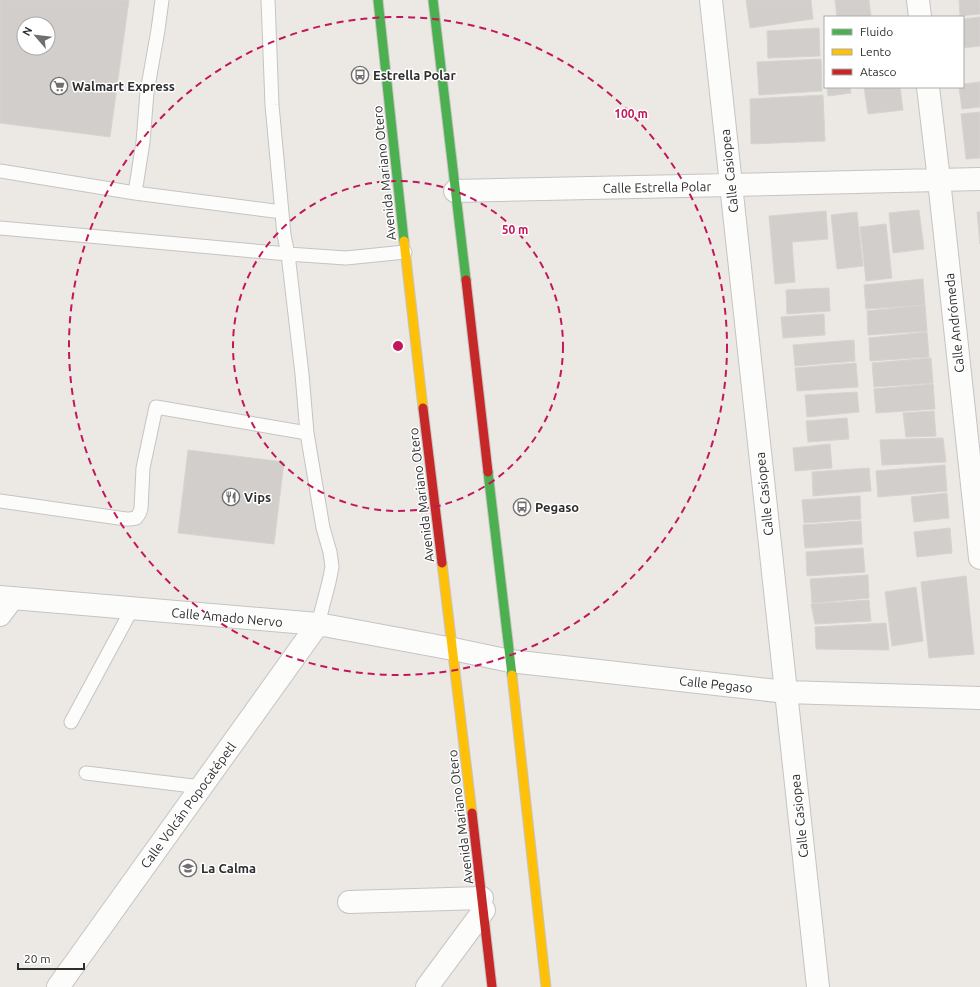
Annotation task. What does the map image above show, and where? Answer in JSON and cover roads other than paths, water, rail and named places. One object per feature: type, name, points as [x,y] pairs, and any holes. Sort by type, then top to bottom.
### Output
[{"type":"main road","name":"Avenida Mariano Otero","points":[[378,0],[405,252],[492,987]]},
{"type":"main road","points":[[433,0],[510,661],[546,987]]},
{"type":"street","name":"Calle Casiopea","points":[[711,0],[818,987]]},
{"type":"street","points":[[918,0],[920,16]]},
{"type":"street","name":"Calle Andrómeda","points":[[928,88],[980,558]]},
{"type":"street","name":"Calle Estrella Polar","points":[[455,191],[730,186],[980,179]]},
{"type":"street","name":"Calle Amado Nervo","points":[[4,604],[132,609],[318,624],[453,649]]},
{"type":"street","name":"Calle Volcán Popocatépetl","points":[[58,987],[318,624]]},
{"type":"street","name":"Calle Pegaso","points":[[453,649],[510,661],[786,692],[980,698]]},
{"type":"street","points":[[349,902],[483,904]]},
{"type":"street","points":[[427,987],[483,904]]},
{"type":"lane","points":[[135,193],[143,142],[147,92],[162,0]]},
{"type":"lane","points":[[268,0],[272,105],[282,212],[302,374],[306,434],[323,528],[330,552],[332,567],[330,582],[318,624]]},
{"type":"lane","points":[[0,172],[135,193],[282,212]]},
{"type":"lane","points":[[0,228],[346,258],[405,252]]},
{"type":"lane","points":[[0,501],[126,519],[136,518],[141,509],[144,468],[156,407],[306,434]]},
{"type":"lane","points":[[71,722],[132,609]]},
{"type":"lane","points":[[86,773],[201,787]]},
{"type":"place","name":"Estrella Polar","points":[[360,75]]},
{"type":"place","name":"Walmart Express","points":[[59,86]]},
{"type":"place","name":"Vips","points":[[231,497]]},
{"type":"place","name":"Pegaso","points":[[522,507]]},
{"type":"place","name":"La Calma","points":[[188,868]]}]
